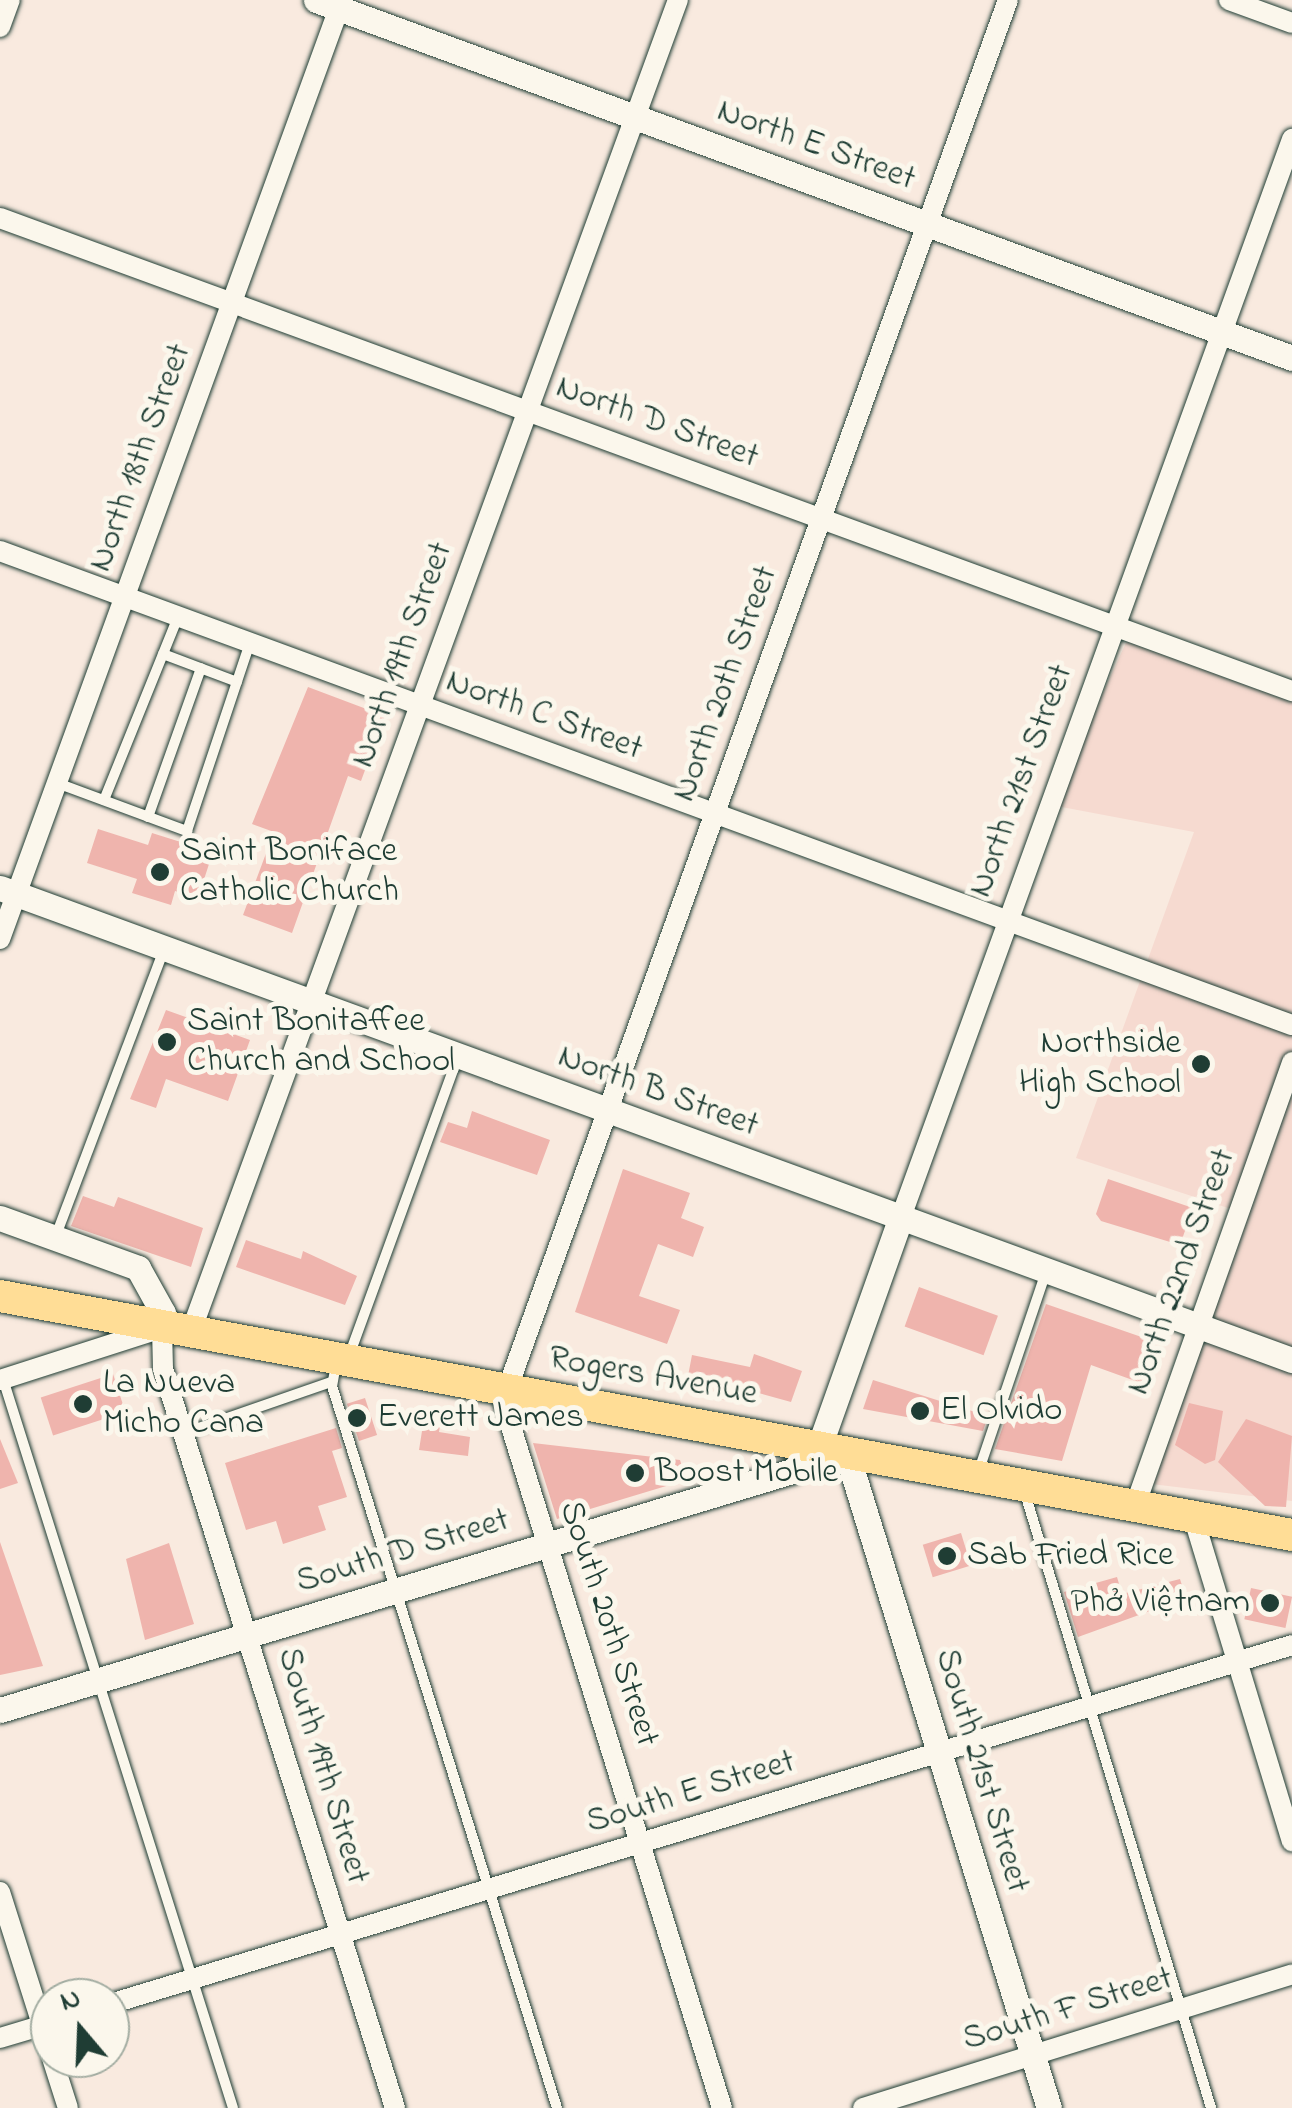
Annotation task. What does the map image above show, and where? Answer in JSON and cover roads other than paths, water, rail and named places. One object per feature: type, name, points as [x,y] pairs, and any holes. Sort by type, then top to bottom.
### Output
[{"type":"main road","name":"Rogers Avenue","points":[[0,1296],[338,1368],[506,1390],[1292,1535]]},
{"type":"street","points":[[0,27],[10,0]]},
{"type":"street","name":"North 19th Street","points":[[176,1331],[312,1002],[678,0]]},
{"type":"street","name":"North 20th Street","points":[[506,1390],[1008,0]]},
{"type":"street","points":[[1229,0],[1292,24]]},
{"type":"street","name":"North E Street","points":[[333,3],[1292,358]]},
{"type":"street","name":"North 18th Street","points":[[0,939],[8,891],[57,783],[233,303],[333,3]]},
{"type":"street","name":"North 21st Street","points":[[833,1450],[900,1218],[1292,139]]},
{"type":"street","name":"North D Street","points":[[0,218],[1292,691]]},
{"type":"street","name":"North C Street","points":[[0,551],[1292,1024]]},
{"type":"street","name":"North B Street","points":[[8,891],[1292,1360]]},
{"type":"street","name":"North 22nd Street","points":[[1135,1506],[1196,1324],[1292,1062]]},
{"type":"street","points":[[0,1218],[138,1268],[176,1331],[2,1380]]},
{"type":"street","name":"South 19th Street","points":[[176,1331],[163,1368],[395,2108]]},
{"type":"street","name":"South 20th Street","points":[[506,1390],[503,1402],[722,2108]]},
{"type":"street","name":"South D Street","points":[[0,1710],[792,1471],[833,1450]]},
{"type":"street","name":"South 21st Street","points":[[833,1450],[939,1752],[1049,2108]]},
{"type":"street","points":[[1193,1516],[1292,1841]]},
{"type":"street","name":"South E Street","points":[[130,1998],[1292,1645]]},
{"type":"street","points":[[0,1892],[30,1978]]},
{"type":"street","name":"South F Street","points":[[863,2108],[1292,1974]]},
{"type":"street","points":[[0,2038],[30,2029]]},
{"type":"street","points":[[58,2078],[68,2108]]},
{"type":"lane","points":[[104,800],[178,616]]},
{"type":"lane","points":[[57,783],[188,832],[250,643]]},
{"type":"lane","points":[[163,654],[237,682]]},
{"type":"lane","points":[[148,817],[200,668]]},
{"type":"lane","points":[[55,1238],[165,948]]},
{"type":"lane","points":[[459,1056],[338,1368],[396,1590],[557,2108]]},
{"type":"lane","points":[[977,1477],[1046,1270]]},
{"type":"lane","points":[[184,1433],[338,1368]]},
{"type":"lane","points":[[2,1380],[233,2108]]},
{"type":"lane","points":[[1022,1485],[1211,2108]]},
{"type":"place","name":"Saint Boniface Catholic Church","points":[[160,872]]},
{"type":"place","name":"Saint Bonitaffee Church and School","points":[[167,1042]]},
{"type":"place","name":"Northside High School","points":[[1201,1064]]},
{"type":"place","name":"La Nueva Micho Cana","points":[[83,1404]]},
{"type":"place","name":"El Olvido","points":[[920,1411]]},
{"type":"place","name":"Everett James","points":[[357,1418]]},
{"type":"place","name":"Boost Mobile","points":[[635,1473]]},
{"type":"place","name":"Sab Fried Rice","points":[[947,1556]]},
{"type":"place","name":"Phở Việtnam","points":[[1270,1603]]}]
